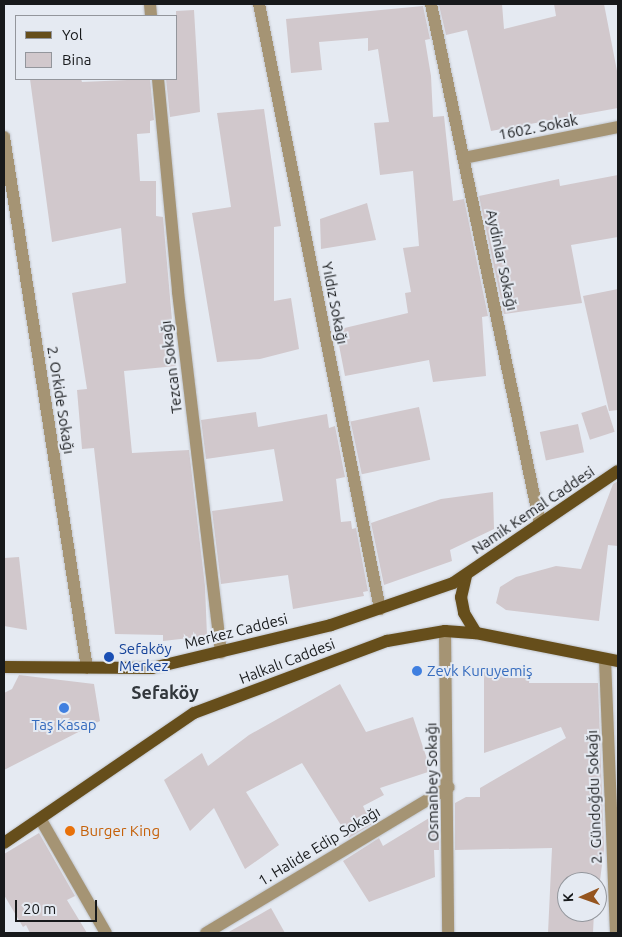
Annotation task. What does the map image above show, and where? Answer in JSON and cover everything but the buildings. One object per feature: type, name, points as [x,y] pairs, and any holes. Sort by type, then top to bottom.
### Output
[{"type":"main road","name":"Namik Kemal Caddesi","points":[[466,576],[618,472]]},
{"type":"main road","name":"Merkez Caddesi","points":[[4,667],[152,668],[331,625],[380,609],[466,576]]},
{"type":"main road","points":[[466,576],[462,605],[476,633]]},
{"type":"main road","name":"Halkalı Caddesi","points":[[4,843],[41,820],[194,713],[387,641],[446,631],[476,633],[618,661]]},
{"type":"street","name":"Yıldız Sokağı","points":[[259,4],[380,609]]},
{"type":"street","name":"Aydinlar Sokağı","points":[[431,4],[540,524]]},
{"type":"street","name":"Tezcan Sokağı","points":[[158,80],[178,292],[221,652]]},
{"type":"street","name":"1602. Sokak","points":[[464,158],[618,127]]},
{"type":"street","name":"2. Orkide Sokağı","points":[[4,138],[87,668]]},
{"type":"street","name":"Osmanbey Sokağı","points":[[446,631],[449,787],[448,933]]},
{"type":"street","name":"2. Gündoğdu Sokağı","points":[[605,659],[616,933]]},
{"type":"street","name":"1. Halide Edip Sokağı","points":[[206,933],[449,787]]},
{"type":"street","points":[[41,820],[106,933]]},
{"type":"place","name":"Sefaköy Merkez","points":[[109,657]]},
{"type":"place","name":"Zevk Kuruyemiş","points":[[417,671]]},
{"type":"place","name":"Taş Kasap","points":[[64,708]]},
{"type":"place","name":"Burger King","points":[[70,831]]},
{"type":"district","name":"Sefaköy","points":[[165,692]]}]
